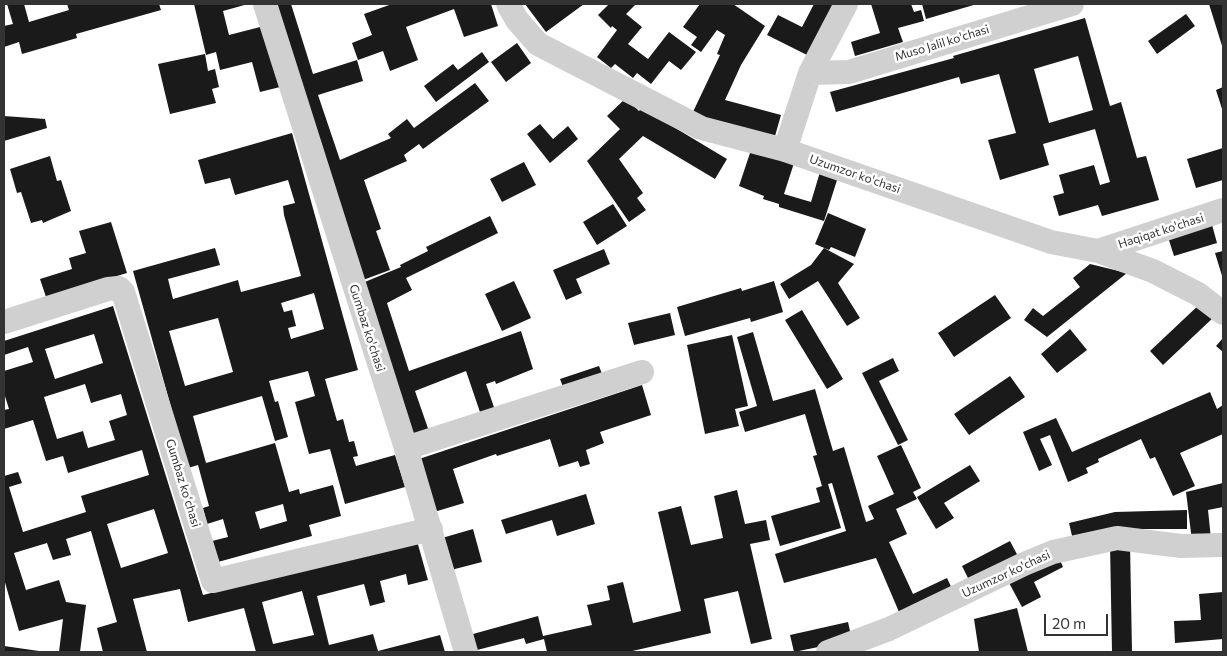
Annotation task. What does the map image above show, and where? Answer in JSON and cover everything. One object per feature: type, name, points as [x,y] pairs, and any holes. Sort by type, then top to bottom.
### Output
[{"type":"street","name":"Gumbaz ko'chasi","points":[[265,4],[406,448],[466,652]]},
{"type":"street","name":"Uzumzor ko'chasi","points":[[508,4],[517,20],[538,44],[701,128],[785,150],[1051,242],[1098,252],[1153,271],[1198,294],[1223,313]]},
{"type":"street","points":[[785,150],[810,73],[846,4]]},
{"type":"street","name":"Muso Jalil ko'chasi","points":[[810,73],[849,72],[1072,4]]},
{"type":"street","name":"Haqiqat ko'chasi","points":[[1098,252],[1223,210]]},
{"type":"street","name":"Gumbaz koʻchasi","points":[[4,322],[108,289],[119,288],[123,292],[213,581],[431,530]]},
{"type":"street","points":[[406,448],[642,372]]},
{"type":"street","name":"Uzumzor ko'chasi","points":[[828,652],[913,619],[1024,564],[1053,552],[1117,538],[1181,546],[1223,545]]},
{"type":"building","points":[[7,4],[24,4],[29,22],[69,10],[67,4],[159,4],[161,10],[76,34],[77,38],[22,54],[19,42],[4,47],[4,26],[13,24]]},
{"type":"building","points":[[194,4],[248,4],[223,11],[229,35],[264,26],[280,87],[260,92],[252,62],[220,70],[216,52],[206,55]]},
{"type":"building","points":[[271,4],[291,4],[313,74],[357,60],[363,81],[318,95],[340,160],[391,138],[388,134],[407,119],[414,128],[475,83],[489,101],[423,149],[419,144],[404,155],[407,161],[364,180],[381,229],[376,231],[390,270],[363,280]]},
{"type":"building","points":[[392,4],[491,4],[498,26],[464,37],[454,9],[406,27],[418,60],[390,71],[383,51],[358,60],[352,43],[372,35],[364,14]]},
{"type":"building","points":[[525,4],[584,4],[546,32]]},
{"type":"building","points":[[609,4],[636,4],[626,14],[642,27],[628,44],[648,59],[669,32],[696,52],[681,70],[669,61],[651,84],[637,73],[633,78],[615,64],[611,68],[597,57],[617,30],[612,26],[611,28],[598,15]]},
{"type":"building","points":[[700,4],[733,4],[765,26],[741,65],[725,100],[781,115],[775,136],[692,114],[720,55],[717,54],[725,35],[717,30],[701,52],[691,45],[697,37],[683,27]]},
{"type":"building","points":[[814,4],[839,4],[811,57],[767,35],[778,15],[802,27]]},
{"type":"building","points":[[871,4],[911,4],[914,12],[921,10],[924,21],[898,28],[903,42],[855,56],[851,42],[880,33]]},
{"type":"building","points":[[922,4],[977,4],[926,19]]},
{"type":"building","points":[[1209,4],[1223,4],[1223,49]]},
{"type":"building","points":[[1186,14],[1195,26],[1157,54],[1148,41]]},
{"type":"building","points":[[1085,18],[1110,106],[1121,102],[1137,158],[1146,156],[1159,200],[1102,216],[1098,205],[1059,216],[1053,196],[1064,193],[1059,175],[1094,165],[1100,185],[1110,182],[1095,129],[1043,144],[1049,165],[1000,180],[988,140],[1016,133],[999,74],[961,84],[959,77],[836,112],[830,92],[954,58],[953,56]],"holes":[[[1078,56],[1093,110],[1049,123],[1034,69]]]},
{"type":"building","points":[[517,43],[531,63],[506,82],[491,62]]},
{"type":"building","points":[[482,52],[489,62],[436,102],[424,86],[453,64],[458,70]]},
{"type":"building","points":[[205,54],[208,71],[215,69],[219,87],[212,89],[216,103],[170,114],[158,64]]},
{"type":"building","points":[[1223,87],[1223,112],[1216,90]]},
{"type":"building","points":[[626,98],[639,111],[642,108],[727,159],[715,179],[643,136],[619,159],[643,193],[637,198],[646,210],[629,222],[587,161],[620,129],[607,116]]},
{"type":"building","points":[[4,116],[45,119],[47,128],[4,141]]},
{"type":"building","points":[[540,124],[553,139],[568,126],[578,139],[550,163],[527,134]]},
{"type":"building","points":[[292,133],[358,370],[325,379],[337,421],[343,419],[349,442],[354,441],[358,456],[353,457],[356,466],[395,455],[405,487],[345,504],[330,449],[309,454],[295,402],[315,396],[308,371],[269,381],[275,402],[278,401],[288,437],[275,441],[262,396],[193,416],[206,463],[275,443],[289,492],[299,489],[300,494],[333,485],[341,516],[309,525],[312,536],[218,562],[212,541],[228,537],[223,519],[207,524],[203,508],[209,506],[198,465],[188,468],[133,271],[215,248],[220,265],[168,279],[173,299],[238,280],[241,292],[301,276],[284,215],[283,206],[295,203],[288,180],[235,195],[230,178],[205,184],[198,160]],"holes":[[[314,293],[324,329],[291,339],[288,328],[296,326],[292,310],[284,312],[281,303]],[[218,318],[233,372],[185,386],[169,331]],[[283,504],[287,521],[260,529],[255,512]]]},
{"type":"building","points":[[1223,148],[1223,180],[1196,188],[1187,159]]},
{"type":"building","points":[[751,150],[794,163],[784,194],[811,202],[820,172],[838,177],[824,221],[779,207],[779,204],[763,199],[764,196],[739,186]]},
{"type":"building","points":[[50,156],[57,181],[61,180],[71,211],[43,223],[42,220],[31,223],[21,192],[17,193],[10,169]]},
{"type":"building","points":[[524,162],[536,185],[502,202],[490,179]]},
{"type":"building","points":[[613,204],[627,226],[597,245],[583,222]]},
{"type":"building","points":[[828,213],[866,229],[855,257],[831,247],[829,250],[815,244]]},
{"type":"building","points":[[490,216],[498,233],[406,278],[412,290],[387,303],[409,371],[521,331],[533,369],[496,384],[495,381],[486,384],[496,413],[482,418],[466,371],[415,391],[431,437],[413,444],[360,284],[401,267],[400,265],[428,251],[426,247]]},
{"type":"building","points":[[1211,221],[1217,243],[1174,256],[1167,234]]},
{"type":"building","points":[[111,222],[127,273],[46,297],[40,279],[72,269],[69,258],[86,253],[79,231]]},
{"type":"building","points":[[824,248],[854,264],[838,283],[860,318],[847,326],[818,281],[789,299],[780,284],[811,265]]},
{"type":"building","points":[[604,249],[610,264],[576,279],[582,293],[566,300],[553,270]]},
{"type":"building","points":[[1223,251],[1223,279],[1215,253]]},
{"type":"building","points":[[1090,264],[1127,273],[1047,337],[1024,320],[1033,308],[1043,316],[1080,287],[1073,278]]},
{"type":"building","points":[[514,281],[531,318],[502,331],[485,294]]},
{"type":"building","points":[[774,281],[783,312],[751,322],[750,318],[685,336],[677,307],[741,288],[742,291]]},
{"type":"building","points":[[995,295],[1011,318],[954,357],[938,333]]},
{"type":"building","points":[[1202,302],[1215,316],[1163,365],[1150,351]]},
{"type":"building","points":[[113,306],[203,595],[417,541],[428,580],[408,585],[406,574],[380,581],[385,602],[370,606],[364,584],[317,596],[329,645],[373,634],[378,651],[440,635],[445,652],[256,652],[244,608],[188,622],[180,589],[133,599],[147,652],[103,652],[97,628],[117,622],[91,531],[66,539],[71,555],[53,560],[47,543],[14,553],[26,590],[59,580],[66,602],[86,605],[80,652],[59,652],[63,619],[19,631],[4,579],[4,476],[18,472],[22,483],[9,487],[23,532],[86,512],[81,496],[149,475],[142,450],[68,473],[63,456],[46,461],[33,420],[4,429],[4,410],[9,409],[4,393],[4,371],[33,362],[28,347],[4,355],[4,341]],"holes":[[[94,334],[103,363],[55,379],[45,349]],[[85,384],[91,403],[121,394],[127,415],[109,421],[115,440],[88,448],[83,431],[57,439],[44,397]],[[154,509],[168,553],[121,568],[107,524]],[[302,591],[314,635],[273,644],[262,602]]]},
{"type":"building","points":[[802,310],[843,379],[827,389],[785,320]]},
{"type":"building","points":[[670,313],[675,335],[634,345],[628,323]]},
{"type":"building","points":[[1070,329],[1087,350],[1057,373],[1041,354]]},
{"type":"building","points":[[753,332],[773,401],[815,389],[833,451],[844,447],[866,522],[874,519],[868,506],[894,494],[877,456],[901,445],[921,488],[913,492],[917,499],[896,509],[907,534],[889,542],[913,594],[947,578],[955,595],[902,619],[876,558],[784,583],[775,554],[846,531],[832,483],[828,484],[841,528],[780,546],[771,516],[820,502],[816,488],[822,486],[813,456],[817,455],[805,414],[745,432],[739,412],[757,406],[737,337]]},
{"type":"building","points":[[732,335],[748,406],[735,409],[739,426],[705,434],[687,345]]},
{"type":"building","points":[[1223,338],[1223,352],[1216,346]]},
{"type":"building","points":[[893,358],[899,371],[879,381],[908,440],[898,445],[862,373]]},
{"type":"building","points":[[599,366],[604,379],[565,392],[560,379]]},
{"type":"building","points":[[1010,376],[1025,397],[969,435],[954,414]]},
{"type":"building","points":[[642,385],[651,415],[600,432],[604,443],[586,450],[590,464],[580,467],[578,461],[559,467],[550,439],[497,456],[496,454],[453,469],[464,503],[434,512],[416,460]]},
{"type":"building","points":[[1210,392],[1217,409],[1223,405],[1223,434],[1180,453],[1195,486],[1173,496],[1155,457],[1150,459],[1141,439],[1098,459],[1099,462],[1086,468],[1088,473],[1068,482],[1050,435],[1040,439],[1052,465],[1039,471],[1023,432],[1056,418],[1072,452]]},
{"type":"building","points":[[970,465],[980,481],[944,503],[954,518],[936,529],[917,497]]},
{"type":"building","points":[[1223,483],[1223,507],[1208,510],[1211,539],[1192,541],[1186,492]]},
{"type":"building","points":[[737,490],[745,524],[766,520],[770,540],[750,544],[772,639],[751,644],[738,591],[704,599],[711,633],[628,652],[547,652],[544,639],[526,644],[524,638],[477,650],[473,634],[538,616],[543,636],[592,625],[587,605],[610,600],[607,586],[623,582],[633,623],[681,611],[658,512],[681,506],[691,545],[723,538],[714,496]]},
{"type":"building","points":[[586,494],[595,524],[557,536],[552,520],[506,534],[501,520]]},
{"type":"building","points":[[1187,510],[1187,529],[1119,529],[1073,540],[1069,523],[1115,512]]},
{"type":"building","points":[[473,529],[482,562],[451,570],[442,538]]},
{"type":"building","points":[[1010,541],[1020,560],[971,584],[962,566]]},
{"type":"building","points":[[1130,543],[1132,652],[1112,652],[1110,544]]},
{"type":"building","points":[[1057,553],[1063,567],[1034,582],[1041,597],[1022,607],[1007,579]]},
{"type":"building","points":[[1223,592],[1223,639],[1175,643],[1174,621],[1201,620],[1199,594]]},
{"type":"building","points":[[1017,608],[1028,652],[979,652],[974,619]]},
{"type":"building","points":[[848,622],[852,640],[794,652],[790,635]]},
{"type":"building","points":[[4,646],[39,651],[39,652],[4,652]]}]
